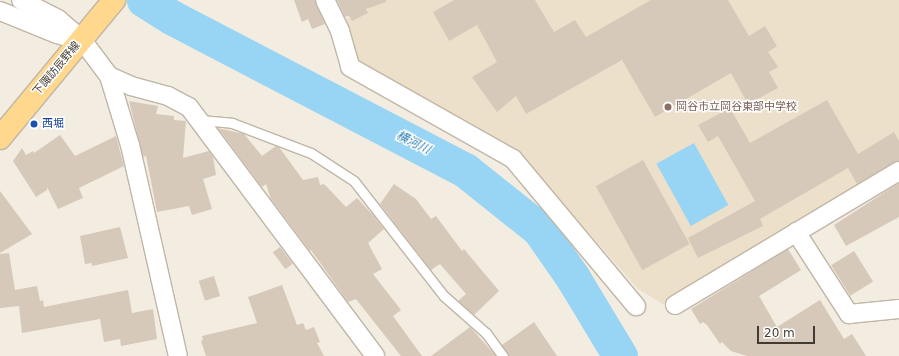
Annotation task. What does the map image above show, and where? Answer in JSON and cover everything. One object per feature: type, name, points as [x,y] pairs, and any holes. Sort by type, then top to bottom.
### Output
[{"type":"main road","name":"下諏訪辰野線","points":[[0,138],[114,0]]},
{"type":"street","points":[[21,0],[87,34],[109,76],[130,145],[178,356]]},
{"type":"street","points":[[325,0],[340,31],[350,66],[512,159],[636,306]]},
{"type":"street","points":[[0,11],[57,34],[87,34]]},
{"type":"street","points":[[109,76],[131,86],[168,96],[189,107],[375,356]]},
{"type":"street","points":[[675,305],[899,171]]},
{"type":"street","points":[[796,232],[849,314],[899,309]]},
{"type":"lane","points":[[198,120],[232,123],[311,153],[354,181],[444,296],[486,333],[503,356]]},
{"type":"shaded area","name":"岡谷市立岡谷東部中学校","points":[[386,0],[899,0],[899,159],[666,306],[638,289],[519,154],[356,61],[344,20]]},
{"type":"water","points":[[694,143],[728,205],[691,226],[656,164]]},
{"type":"building","points":[[294,0],[315,0],[325,24],[312,29],[308,19],[302,22]]},
{"type":"building","points":[[337,0],[386,0],[386,2],[366,9],[368,13],[352,21],[349,16],[345,17]]},
{"type":"building","points":[[454,0],[535,0],[554,32],[575,20],[586,37],[651,0],[728,0],[749,36],[765,26],[777,46],[768,52],[778,67],[769,72],[778,88],[748,104],[731,73],[655,117],[622,60],[526,114],[516,96],[497,112],[472,77],[497,62],[477,25],[449,41],[433,12]]},
{"type":"building","points":[[827,100],[858,154],[894,132],[899,141],[899,161],[857,184],[848,168],[760,219],[763,226],[698,258],[688,238],[755,201],[718,136],[708,142],[698,125],[730,108],[750,143]]},
{"type":"building","points":[[129,101],[158,106],[156,114],[174,116],[174,120],[186,121],[183,158],[209,151],[213,157],[216,175],[203,179],[212,209],[192,215],[189,206],[157,212],[146,156],[143,157]]},
{"type":"building","points":[[218,128],[244,134],[262,156],[276,146],[279,147],[303,180],[318,177],[320,185],[324,184],[346,207],[357,198],[372,214],[384,229],[368,243],[382,269],[373,274],[401,310],[393,316],[422,356],[401,356],[356,299],[348,302],[311,250],[310,251],[271,199],[266,184],[262,187]]},
{"type":"building","points":[[60,135],[75,156],[116,136],[124,166],[79,188],[83,198],[58,209],[47,187],[47,190],[36,197],[13,161],[22,148],[26,155],[33,151],[34,153]]},
{"type":"building","points":[[643,160],[690,244],[642,270],[596,186]]},
{"type":"building","points":[[899,183],[899,217],[846,246],[834,225]]},
{"type":"building","points":[[394,184],[416,199],[431,219],[436,216],[462,251],[464,249],[499,291],[474,315],[458,301],[466,294],[440,264],[431,270],[380,204]]},
{"type":"building","points":[[0,191],[32,234],[0,253]]},
{"type":"building","points":[[120,227],[128,258],[92,266],[92,263],[85,264],[80,236]]},
{"type":"building","points":[[280,247],[293,264],[285,269],[273,252]]},
{"type":"building","points":[[788,249],[801,270],[759,296],[777,327],[820,300],[844,339],[852,334],[866,356],[747,356],[731,351],[722,342],[720,344],[707,325],[703,322],[700,324],[691,309]]},
{"type":"building","points":[[854,251],[873,282],[850,296],[831,265]]},
{"type":"building","points":[[9,253],[15,290],[37,286],[40,301],[43,300],[44,307],[128,290],[132,313],[153,309],[157,339],[121,346],[120,339],[104,342],[100,319],[22,333],[19,306],[0,308],[0,254]]},
{"type":"building","points":[[214,276],[220,296],[205,301],[199,281]]},
{"type":"building","points":[[282,285],[297,325],[303,323],[306,330],[314,327],[320,342],[317,343],[324,356],[206,356],[201,341],[203,340],[202,336],[257,323],[248,297]]},
{"type":"building","points":[[534,322],[557,356],[509,356],[502,345]]},
{"type":"building","points":[[470,327],[496,356],[431,356]]},
{"type":"waterway","name":"横河川","points":[[144,0],[173,18],[465,170],[539,229],[573,278],[620,356]]},
{"type":"place","name":"岡谷市立岡谷東部中学校","points":[[668,107]]},
{"type":"place","name":"西堀","points":[[34,124]]}]
